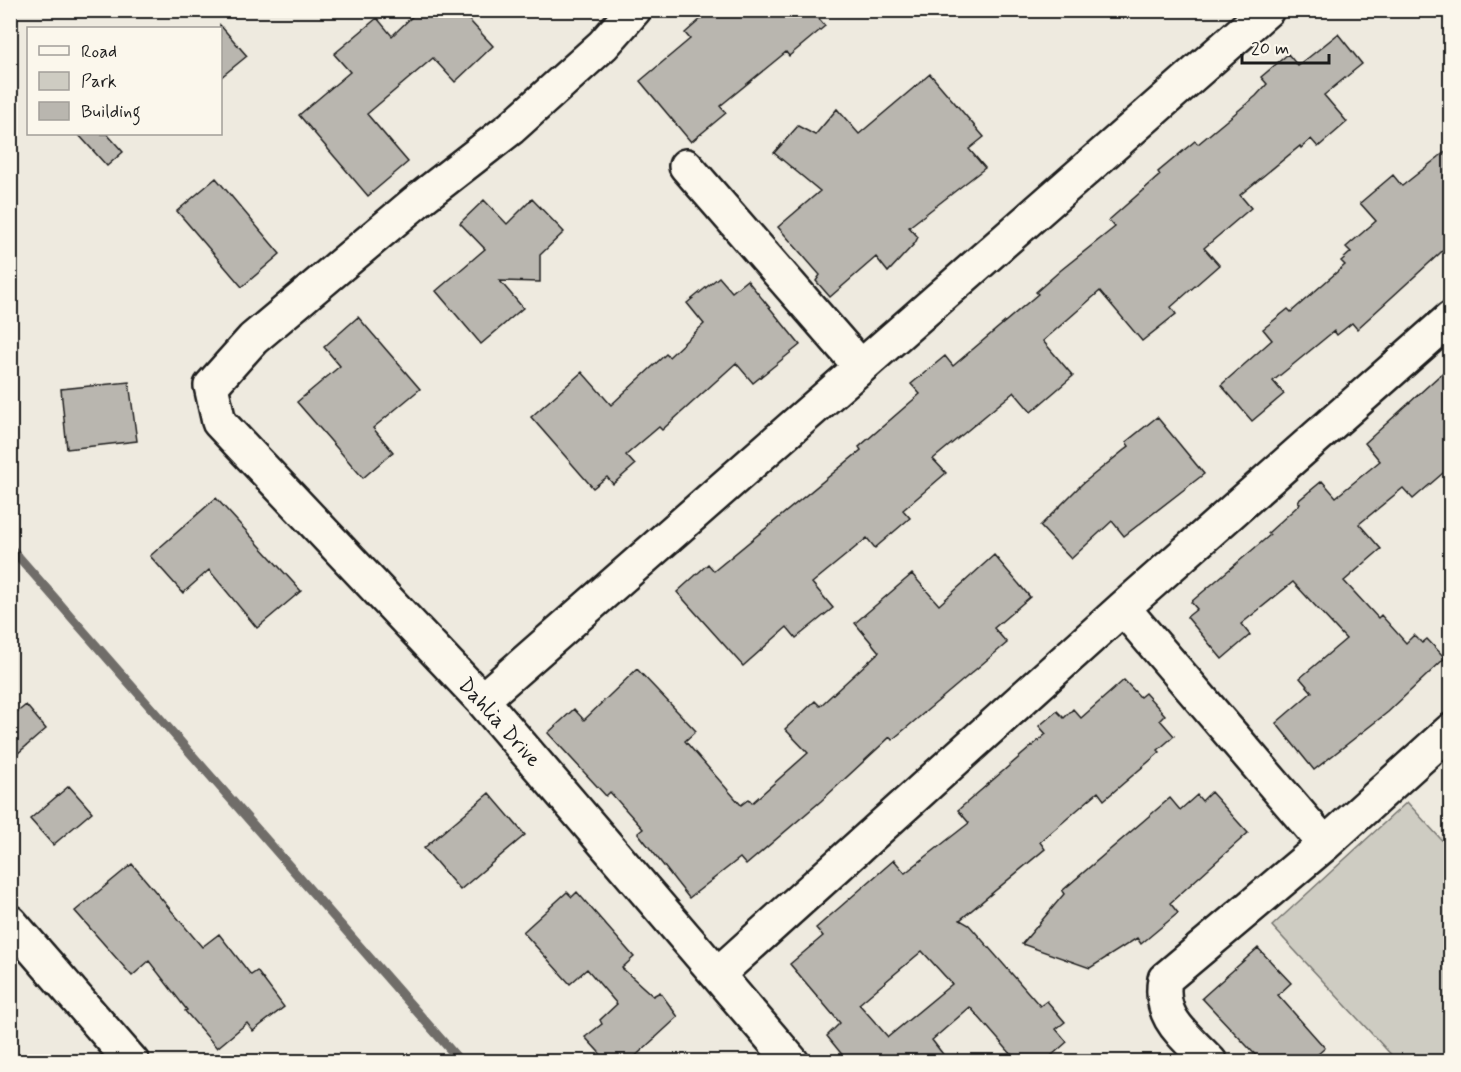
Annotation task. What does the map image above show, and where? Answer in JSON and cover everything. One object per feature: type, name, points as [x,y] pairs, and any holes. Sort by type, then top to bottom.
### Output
[{"type":"street","name":"Dahlia Drive","points":[[634,10],[603,45],[511,128],[416,202],[253,339],[211,386],[219,422],[482,700],[792,1062]]},
{"type":"street","points":[[482,700],[1267,10]]},
{"type":"street","points":[[686,166],[861,368]]},
{"type":"street","points":[[718,975],[1123,608],[1450,319]]},
{"type":"street","points":[[1123,608],[1324,844]]},
{"type":"street","points":[[1210,1062],[1167,1015],[1162,996],[1165,979],[1324,844],[1450,731]]},
{"type":"street","points":[[10,922],[132,1062]]},
{"type":"green space","points":[[1407,802],[1450,849],[1450,1061],[1397,1061],[1272,926]]},
{"type":"building","points":[[419,10],[460,10],[493,46],[455,82],[433,58],[367,114],[408,162],[368,196],[299,115],[350,72],[334,54],[377,18],[392,36]]},
{"type":"building","points":[[711,10],[812,10],[825,26],[789,56],[786,52],[720,106],[726,113],[691,142],[640,81],[690,39],[685,33]]},
{"type":"building","points":[[222,27],[247,56],[222,76]]},
{"type":"building","points":[[1338,34],[1362,64],[1324,95],[1347,122],[1318,147],[1311,139],[1301,148],[1300,146],[1240,195],[1251,208],[1204,248],[1219,265],[1171,307],[1176,314],[1142,341],[1100,291],[1043,341],[1073,376],[1031,412],[1014,392],[933,459],[946,473],[903,510],[910,518],[875,548],[867,538],[812,583],[833,608],[796,638],[787,627],[743,666],[677,592],[708,564],[714,571],[861,450],[859,447],[920,394],[911,384],[945,356],[953,366],[1038,294],[1036,292],[1061,270],[1115,227],[1109,220],[1160,175],[1158,172],[1195,141],[1198,144],[1256,96],[1267,84],[1261,77],[1288,54],[1298,66]]},
{"type":"building","points":[[930,74],[984,137],[969,149],[985,168],[909,227],[918,237],[888,272],[876,257],[830,297],[816,281],[820,275],[778,227],[820,191],[774,153],[798,126],[815,135],[837,109],[859,134]]},
{"type":"building","points":[[79,135],[108,135],[123,152],[107,166]]},
{"type":"building","points":[[1450,148],[1450,244],[1357,329],[1352,323],[1337,335],[1334,331],[1273,381],[1284,394],[1252,421],[1221,385],[1272,340],[1263,329],[1288,309],[1291,312],[1345,265],[1341,261],[1351,252],[1346,247],[1376,221],[1360,203],[1393,175],[1402,186]]},
{"type":"building","points":[[216,178],[280,254],[242,287],[177,211]]},
{"type":"building","points":[[532,199],[564,232],[540,255],[540,282],[500,281],[523,308],[481,344],[436,291],[485,249],[460,223],[484,200],[507,224]]},
{"type":"building","points":[[719,277],[732,292],[747,280],[800,345],[753,383],[736,363],[662,430],[659,427],[626,455],[635,465],[613,484],[607,477],[593,488],[531,417],[582,372],[611,405],[666,354],[669,357],[704,324],[687,303]]},
{"type":"building","points":[[358,317],[420,389],[373,428],[393,452],[363,478],[297,402],[340,366],[324,347]]},
{"type":"building","points":[[1450,366],[1450,467],[1413,499],[1403,488],[1359,524],[1381,549],[1344,581],[1378,618],[1381,615],[1406,643],[1414,635],[1422,643],[1427,639],[1445,658],[1388,712],[1314,770],[1276,723],[1312,692],[1300,678],[1346,639],[1293,582],[1241,624],[1250,635],[1222,659],[1187,617],[1197,609],[1191,602],[1270,535],[1268,533],[1300,504],[1298,501],[1322,481],[1336,497],[1380,461],[1365,443]]},
{"type":"building","points":[[129,382],[137,441],[67,449],[61,389]]},
{"type":"building","points":[[1157,417],[1204,474],[1124,536],[1112,521],[1071,559],[1040,526],[1082,484],[1129,446],[1126,442]]},
{"type":"building","points":[[216,498],[301,591],[257,628],[209,570],[183,593],[150,556]]},
{"type":"building","points":[[994,555],[1030,597],[994,628],[1007,643],[892,740],[890,737],[821,801],[746,865],[740,858],[689,898],[638,833],[643,829],[610,792],[606,796],[548,733],[574,709],[584,720],[637,669],[696,731],[685,741],[741,805],[749,799],[752,803],[808,753],[785,729],[815,701],[820,706],[879,652],[855,623],[912,574],[939,605]]},
{"type":"building","points":[[1124,680],[1140,697],[1145,693],[1165,715],[1160,720],[1174,736],[1158,750],[1160,752],[1104,800],[1098,792],[1040,842],[1045,849],[960,920],[969,925],[1040,1006],[1047,1001],[1065,1022],[1056,1029],[1067,1042],[1044,1062],[1018,1062],[970,1007],[932,1040],[949,1062],[848,1062],[827,1036],[840,1023],[790,964],[823,936],[816,928],[894,860],[905,873],[969,823],[958,810],[1046,734],[1039,726],[1057,711],[1064,718],[1073,709],[1081,718]],"holes":[[[922,951],[952,984],[888,1037],[859,1004]]]},
{"type":"building","points":[[26,705],[46,729],[10,760],[10,718]]},
{"type":"building","points":[[69,786],[92,812],[53,845],[30,819]]},
{"type":"building","points":[[1211,792],[1248,833],[1170,903],[1178,913],[1141,944],[1137,938],[1090,968],[1022,944],[1064,894],[1062,891],[1170,798],[1180,810],[1197,795],[1202,801]]},
{"type":"building","points":[[489,793],[525,835],[460,890],[424,848]]},
{"type":"building","points":[[132,864],[202,947],[219,934],[251,975],[257,971],[284,1007],[253,1031],[247,1023],[217,1048],[185,1011],[187,1010],[149,961],[132,976],[75,911]]},
{"type":"building","points":[[567,892],[572,897],[577,892],[634,957],[622,968],[653,996],[660,992],[678,1017],[629,1062],[608,1062],[585,1037],[602,1024],[600,1020],[617,1004],[587,969],[570,984],[523,932]]},
{"type":"building","points":[[1258,948],[1291,983],[1278,995],[1325,1048],[1309,1062],[1262,1062],[1202,998]]},
{"type":"waterway","points":[[10,547],[461,1062]]}]
